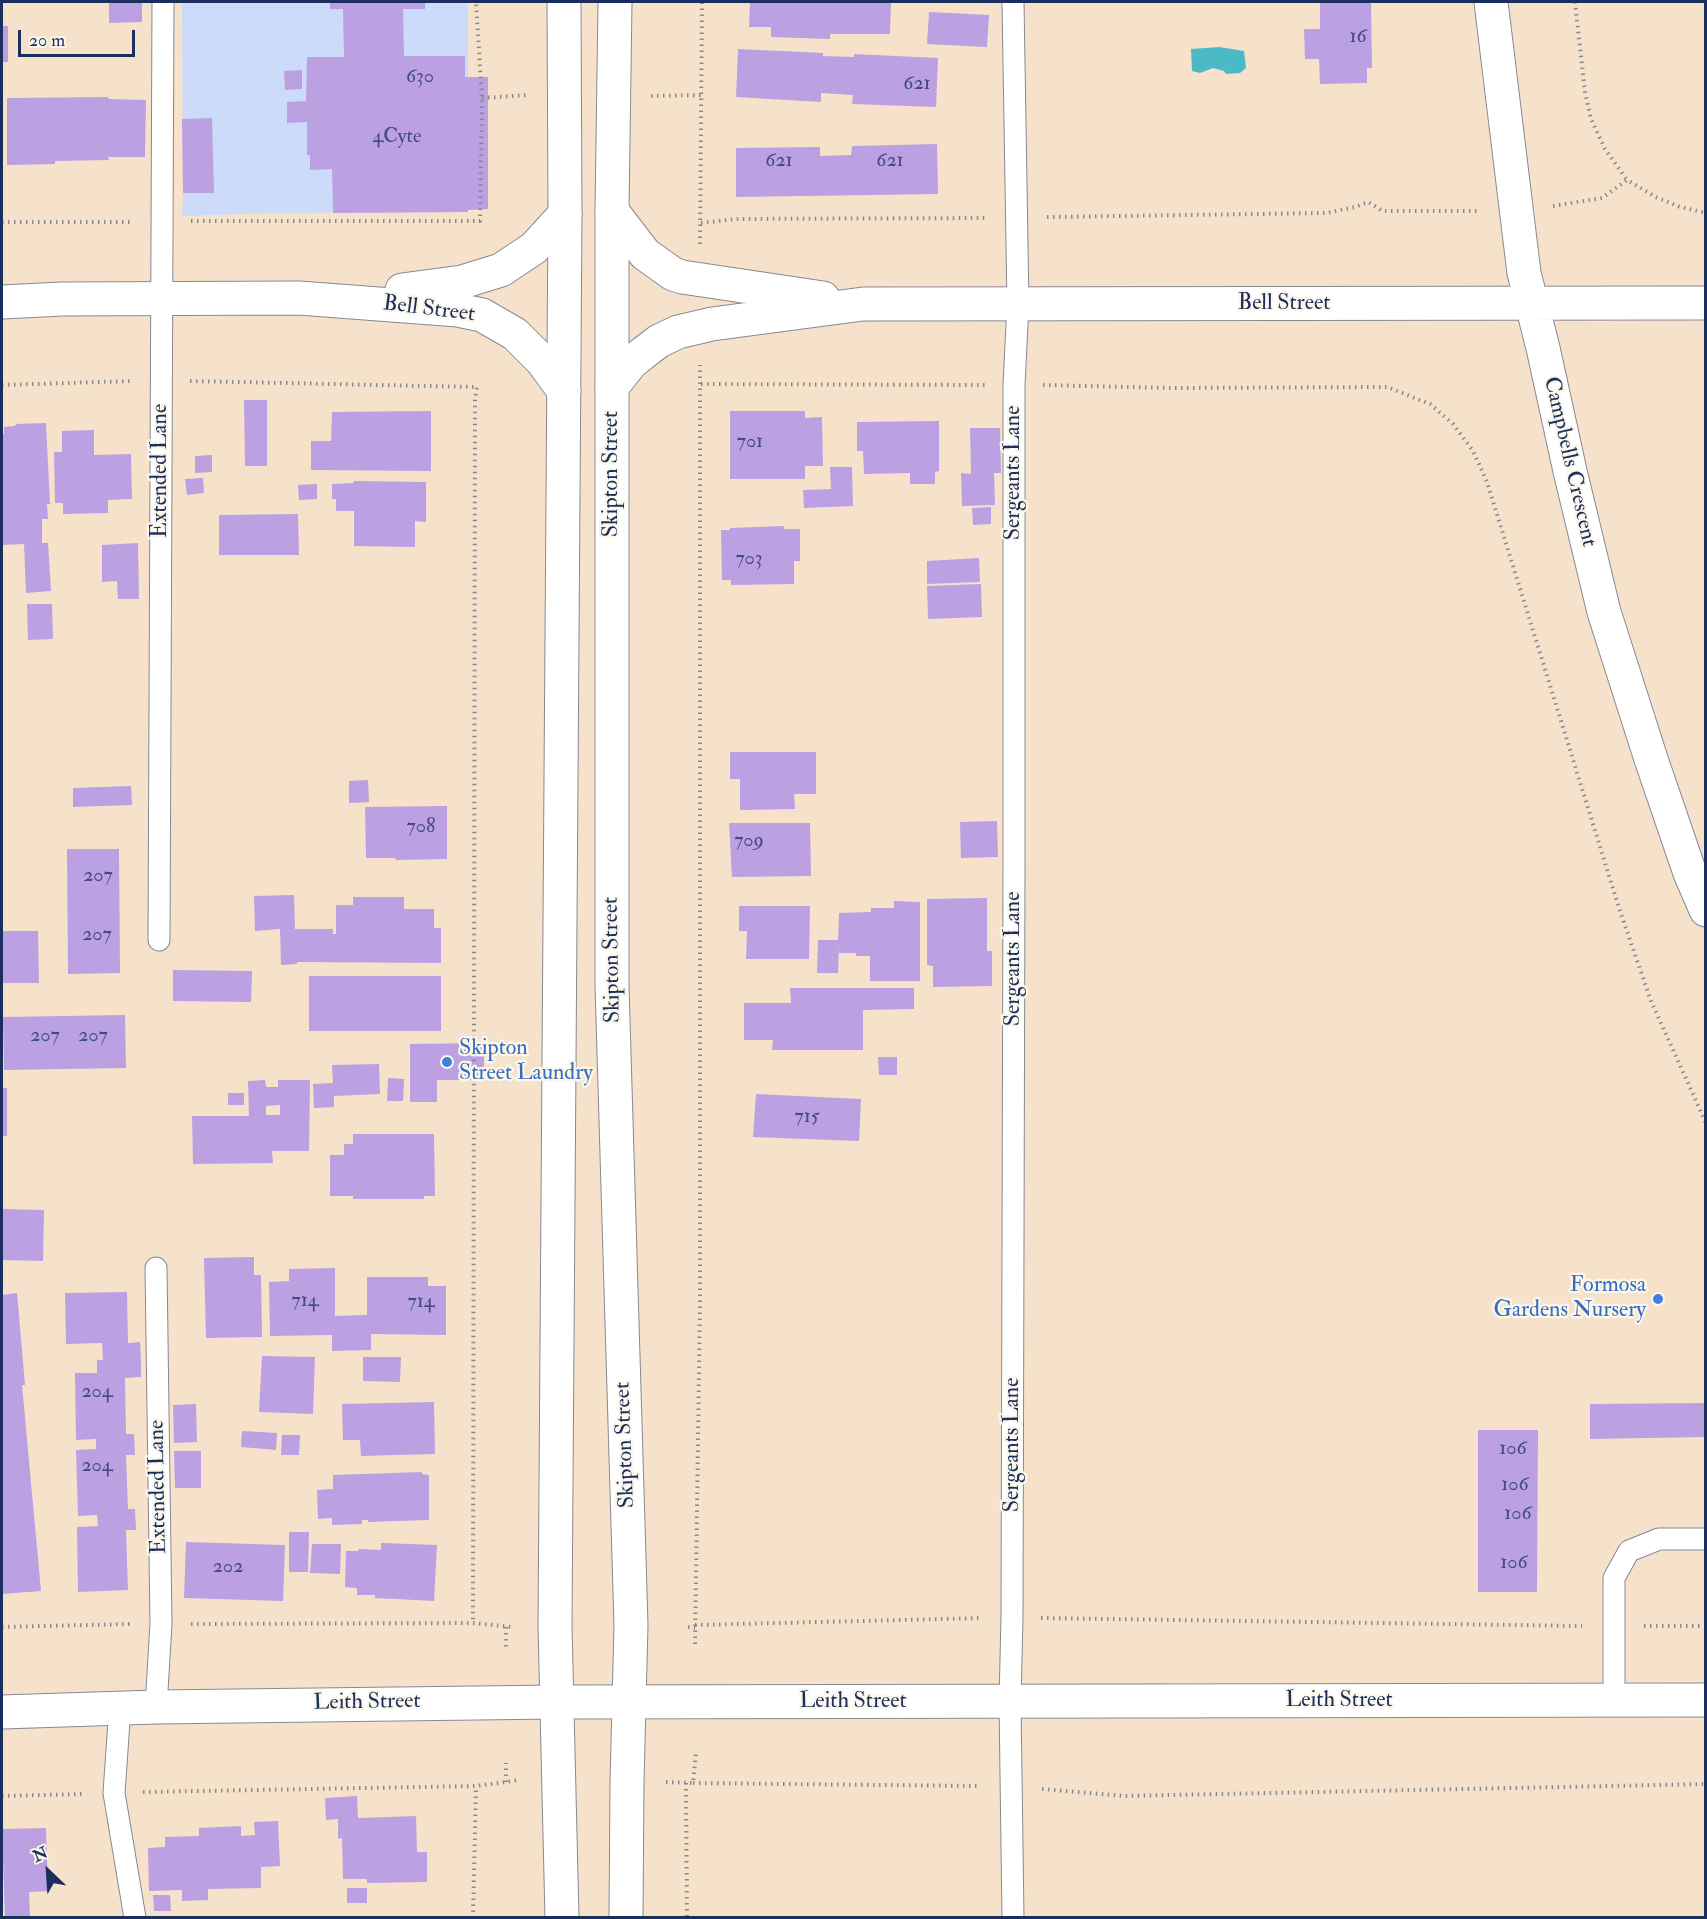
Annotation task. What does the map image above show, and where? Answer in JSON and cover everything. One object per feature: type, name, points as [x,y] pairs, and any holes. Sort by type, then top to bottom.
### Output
[{"type":"main road","points":[[562,1917],[555,1614],[565,214],[564,2]]},
{"type":"main road","name":"Skipton Street","points":[[615,2],[612,211],[612,986],[631,1625],[626,1917]]},
{"type":"main road","name":"Campbells Crescent","points":[[1491,2],[1515,210],[1531,304],[1604,612],[1690,873],[1706,910]]},
{"type":"main road","name":"Bell Street","points":[[612,211],[636,245],[656,263],[673,273],[699,280],[863,304],[1706,303]]},
{"type":"main road","name":"Bell Street","points":[[299,298],[428,287],[477,279],[501,270],[521,258],[546,236],[565,214]]},
{"type":"main road","name":"Bell Street","points":[[2,302],[62,299],[299,298],[441,308],[482,315],[507,328],[542,361],[564,391]]},
{"type":"main road","name":"Bell Street","points":[[612,387],[632,363],[659,341],[678,332],[700,326],[863,304]]},
{"type":"main road","name":"Leith Street","points":[[2,1712],[120,1707],[557,1702],[1706,1700]]},
{"type":"lane","name":"Extended Lane","points":[[159,940],[163,2]]},
{"type":"lane","name":"Sergeants Lane","points":[[1013,2],[1018,305],[1014,385],[1010,1702],[1013,1917]]},
{"type":"lane","name":"Extended Lane","points":[[156,1268],[161,1624],[156,1707]]},
{"type":"lane","points":[[1614,1700],[1614,1578],[1629,1551],[1659,1539],[1706,1539]]},
{"type":"lane","points":[[120,1707],[114,1793],[135,1917]]},
{"type":"path","points":[[2,222],[68,224],[162,221],[480,221],[482,98],[476,2]]},
{"type":"path","points":[[699,280],[702,2]]},
{"type":"path","points":[[1575,2],[1585,92],[1591,119],[1605,149],[1627,180],[1656,197],[1680,207],[1706,213]]},
{"type":"path","points":[[482,98],[533,94]]},
{"type":"path","points":[[643,96],[701,95]]},
{"type":"path","points":[[700,223],[736,219],[1016,218],[1326,213],[1368,202],[1383,212],[1515,210],[1602,198],[1627,180]]},
{"type":"path","points":[[695,1644],[700,1305],[700,326]]},
{"type":"path","points":[[2,385],[162,380],[477,387],[475,398],[473,1623]]},
{"type":"path","points":[[701,384],[1171,388],[1387,387],[1430,404],[1447,418],[1473,451],[1487,482],[1626,929],[1651,1000],[1706,1123]]},
{"type":"path","points":[[688,1627],[1012,1617],[1706,1626]]},
{"type":"path","points":[[2,1627],[473,1623],[512,1627]]},
{"type":"path","points":[[506,1627],[506,1648]]},
{"type":"path","points":[[693,1784],[696,1752]]},
{"type":"path","points":[[506,1763],[506,1782]]},
{"type":"path","points":[[2,1796],[476,1786],[520,1780]]},
{"type":"path","points":[[666,1782],[1011,1786],[1125,1796],[1706,1784]]},
{"type":"path","points":[[686,1783],[687,1917]]},
{"type":"path","points":[[473,1917],[476,1786]]},
{"type":"shaded area","points":[[182,2],[468,2],[468,212],[182,216]]},
{"type":"water","points":[[1219,47],[1244,51],[1246,68],[1240,73],[1226,74],[1224,71],[1213,68],[1200,73],[1192,71],[1191,49]]},
{"type":"building","points":[[109,2],[142,2],[142,22],[109,23]]},
{"type":"building","points":[[330,2],[425,2],[425,9],[403,9],[404,56],[465,56],[465,77],[488,77],[488,209],[468,210],[468,212],[333,213],[332,169],[310,170],[310,155],[307,155],[307,122],[287,123],[287,102],[306,101],[307,57],[344,57],[343,9],[330,9]]},
{"type":"building","points":[[750,2],[891,2],[890,34],[830,34],[830,39],[771,37],[771,27],[749,27]]},
{"type":"building","points":[[1320,2],[1371,2],[1372,68],[1367,68],[1367,83],[1320,84],[1319,59],[1305,59],[1304,29],[1320,29]]},
{"type":"building","points":[[929,12],[989,15],[987,47],[927,44]]},
{"type":"building","points":[[2,26],[8,26],[8,62],[2,62]]},
{"type":"building","points":[[738,49],[823,53],[823,56],[854,57],[854,54],[938,58],[936,107],[852,104],[853,95],[821,93],[821,102],[736,97]]},
{"type":"building","points":[[302,70],[302,89],[285,90],[284,71]]},
{"type":"building","points":[[108,97],[109,99],[146,100],[145,157],[108,157],[109,160],[7,165],[7,98]]},
{"type":"building","points":[[212,118],[214,193],[183,193],[182,119]]},
{"type":"building","points":[[937,144],[938,194],[736,197],[736,148],[820,147],[820,156],[851,155],[852,146]]},
{"type":"building","points":[[244,400],[267,400],[267,466],[245,466]]},
{"type":"building","points":[[431,411],[431,471],[311,470],[311,441],[331,441],[332,412]]},
{"type":"building","points":[[730,411],[805,411],[805,418],[822,417],[823,466],[805,466],[805,479],[730,479]]},
{"type":"building","points":[[939,421],[939,471],[935,472],[935,484],[910,484],[910,473],[864,474],[863,451],[857,451],[857,422]]},
{"type":"building","points":[[46,423],[50,504],[47,504],[48,519],[42,519],[42,543],[48,543],[51,591],[26,593],[24,544],[2,545],[2,435],[4,427],[16,424]]},
{"type":"building","points":[[970,428],[1000,428],[1001,473],[994,473],[995,505],[962,506],[961,473],[971,474]]},
{"type":"building","points":[[94,430],[94,455],[131,454],[132,499],[108,500],[108,513],[63,514],[63,503],[55,503],[54,452],[62,452],[62,431]]},
{"type":"building","points":[[212,455],[212,472],[195,473],[195,456]]},
{"type":"building","points":[[830,467],[852,467],[853,506],[804,508],[803,490],[831,489]]},
{"type":"building","points":[[203,478],[204,493],[187,495],[185,479]]},
{"type":"building","points":[[354,481],[426,482],[426,522],[415,521],[415,547],[354,546],[354,511],[336,511],[336,499],[332,499],[332,484],[353,483]]},
{"type":"building","points":[[317,484],[317,499],[299,500],[298,485]]},
{"type":"building","points":[[991,507],[991,524],[973,525],[972,508]]},
{"type":"building","points":[[298,514],[299,555],[219,555],[219,515]]},
{"type":"building","points":[[784,526],[784,529],[800,529],[800,561],[794,561],[794,584],[731,585],[731,580],[722,580],[721,530]]},
{"type":"building","points":[[138,543],[139,599],[118,599],[117,581],[102,582],[102,545]]},
{"type":"building","points":[[979,558],[980,582],[927,584],[927,561]]},
{"type":"building","points":[[981,584],[982,617],[928,619],[927,586]]},
{"type":"building","points":[[27,604],[52,604],[53,639],[28,640]]},
{"type":"building","points":[[730,752],[816,752],[816,794],[794,794],[795,809],[740,810],[740,779],[730,779]]},
{"type":"building","points":[[368,780],[369,802],[349,803],[349,781]]},
{"type":"building","points":[[131,786],[132,805],[73,807],[73,788]]},
{"type":"building","points":[[447,806],[447,859],[366,858],[365,807]]},
{"type":"building","points":[[997,821],[998,857],[961,858],[960,822]]},
{"type":"building","points":[[729,823],[810,823],[811,876],[732,877]]},
{"type":"building","points":[[67,849],[119,849],[120,973],[68,974]]},
{"type":"building","points":[[294,895],[295,929],[333,929],[333,934],[336,934],[336,905],[353,905],[353,897],[404,897],[404,909],[434,909],[434,928],[441,928],[441,963],[297,962],[297,964],[281,965],[280,929],[255,931],[254,896]]},
{"type":"building","points":[[987,898],[987,951],[992,951],[992,986],[933,987],[933,966],[927,965],[927,899]]},
{"type":"building","points":[[894,901],[920,902],[920,981],[870,981],[870,956],[839,953],[839,944],[838,973],[817,973],[818,940],[838,940],[839,913],[871,912],[871,908],[894,908]]},
{"type":"building","points":[[739,906],[810,906],[809,959],[746,959],[747,931],[739,931]]},
{"type":"building","points":[[2,931],[38,931],[39,983],[2,983]]},
{"type":"building","points":[[173,970],[252,971],[251,1002],[173,1001]]},
{"type":"building","points":[[309,976],[441,976],[441,1031],[309,1031]]},
{"type":"building","points":[[790,988],[914,988],[914,1009],[863,1010],[863,1050],[772,1050],[773,1040],[744,1040],[744,1003],[791,1003]]},
{"type":"building","points":[[125,1015],[126,1068],[4,1070],[3,1017]]},
{"type":"building","name":"Skipton Street Laundry","points":[[484,1043],[484,1080],[437,1080],[437,1102],[410,1102],[410,1044]]},
{"type":"building","points":[[878,1057],[897,1057],[897,1075],[879,1075]]},
{"type":"building","points":[[379,1064],[380,1094],[334,1096],[334,1107],[314,1108],[313,1084],[333,1083],[332,1065]]},
{"type":"building","points":[[388,1078],[404,1079],[403,1101],[387,1101]]},
{"type":"building","points":[[265,1080],[266,1087],[278,1087],[278,1080],[310,1080],[309,1151],[272,1151],[273,1163],[193,1164],[192,1116],[249,1116],[248,1081]],"holes":[[[280,1105],[280,1115],[266,1115],[266,1106]]]},
{"type":"building","points":[[2,1088],[7,1088],[7,1136],[2,1136]]},
{"type":"building","points":[[228,1093],[244,1093],[244,1105],[228,1105]]},
{"type":"building","points":[[756,1094],[861,1099],[859,1141],[753,1137]]},
{"type":"building","points":[[353,1134],[434,1134],[435,1196],[424,1196],[424,1199],[353,1199],[353,1196],[330,1196],[330,1155],[344,1155],[344,1144],[353,1144]]},
{"type":"building","points":[[2,1209],[44,1210],[43,1261],[2,1260]]},
{"type":"building","points":[[254,1257],[254,1275],[261,1275],[262,1337],[206,1338],[204,1258]]},
{"type":"building","points":[[335,1268],[335,1316],[367,1315],[367,1277],[428,1277],[428,1286],[446,1286],[446,1335],[371,1334],[371,1350],[332,1351],[332,1335],[270,1336],[269,1282],[289,1281],[289,1269]]},
{"type":"building","points":[[127,1292],[128,1343],[140,1342],[141,1360],[141,1377],[125,1378],[126,1434],[134,1434],[135,1455],[126,1455],[128,1509],[135,1509],[136,1530],[126,1530],[128,1590],[78,1592],[77,1527],[98,1526],[97,1515],[78,1516],[76,1450],[96,1449],[96,1439],[76,1440],[75,1373],[97,1373],[97,1360],[103,1360],[102,1343],[66,1344],[65,1293]]},
{"type":"building","points":[[17,1293],[25,1385],[22,1385],[41,1591],[2,1594],[2,1295]]},
{"type":"building","points":[[262,1356],[315,1357],[313,1414],[259,1412]]},
{"type":"building","points":[[363,1357],[401,1357],[400,1382],[363,1381]]},
{"type":"building","points":[[434,1402],[435,1454],[361,1456],[360,1440],[343,1440],[342,1404]]},
{"type":"building","points":[[1706,1403],[1706,1437],[1590,1439],[1590,1404]]},
{"type":"building","points":[[196,1404],[197,1442],[174,1443],[173,1405]]},
{"type":"building","points":[[1478,1430],[1538,1430],[1537,1592],[1478,1592]]},
{"type":"building","points":[[242,1431],[277,1433],[276,1450],[241,1447]]},
{"type":"building","points":[[282,1435],[300,1435],[299,1455],[281,1455]]},
{"type":"building","points":[[174,1451],[201,1451],[201,1488],[175,1488]]},
{"type":"building","points":[[422,1472],[422,1474],[429,1475],[429,1520],[368,1522],[368,1520],[362,1520],[362,1524],[332,1525],[332,1518],[318,1519],[317,1490],[333,1489],[333,1475]]},
{"type":"building","points":[[289,1532],[309,1532],[308,1572],[289,1572]]},
{"type":"building","points":[[186,1542],[285,1545],[283,1601],[184,1598]]},
{"type":"building","points":[[381,1543],[437,1545],[434,1601],[375,1598],[375,1595],[357,1595],[357,1588],[345,1587],[346,1551],[381,1550]]},
{"type":"building","points":[[312,1544],[341,1544],[340,1574],[310,1573]]},
{"type":"building","points":[[357,1796],[358,1818],[416,1816],[417,1852],[427,1852],[427,1882],[367,1883],[367,1879],[343,1879],[342,1838],[338,1839],[338,1819],[326,1820],[325,1798]]},
{"type":"building","points":[[278,1821],[280,1866],[261,1867],[261,1888],[208,1889],[208,1900],[182,1901],[182,1890],[149,1891],[148,1848],[165,1847],[165,1837],[199,1836],[199,1828],[241,1826],[241,1836],[255,1835],[254,1822]]},
{"type":"building","points":[[46,1828],[48,1891],[29,1892],[30,1917],[5,1918],[2,1829]]},
{"type":"building","points":[[347,1888],[367,1888],[367,1903],[347,1903]]},
{"type":"building","points":[[153,1895],[170,1895],[171,1911],[154,1911]]},
{"type":"place","name":"Skipton Street Laundry","points":[[447,1062]]},
{"type":"place","name":"Formosa Gardens Nursery","points":[[1658,1299]]}]
